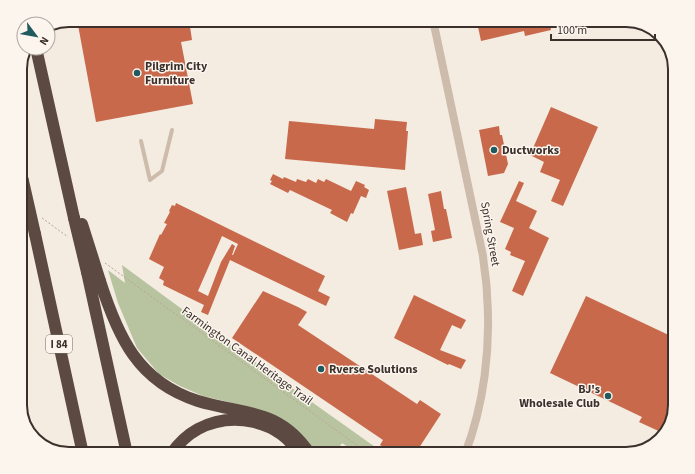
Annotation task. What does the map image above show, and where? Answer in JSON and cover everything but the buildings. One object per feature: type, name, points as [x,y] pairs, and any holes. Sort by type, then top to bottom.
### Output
[{"type":"highway","points":[[38,56],[55,132],[78,221],[87,272],[125,447]]},
{"type":"highway","name":"I 84","points":[[27,200],[81,447]]},
{"type":"highway","points":[[78,221],[112,317],[126,346],[152,375],[169,388],[193,399],[272,419],[288,429],[305,447]]},
{"type":"highway","points":[[177,447],[187,436],[197,429],[209,424],[231,419],[250,421],[268,427],[283,436],[293,447]]},
{"type":"street","name":"Spring Street","points":[[434,27],[481,249],[487,295],[487,347],[480,406],[477,422],[468,447]]},
{"type":"lane","points":[[141,141],[150,180],[162,171],[172,130]]},
{"type":"path","name":"Farmington Canal Heritage Trail","points":[[116,271],[358,447]]},
{"type":"green space","points":[[122,265],[375,447],[348,447],[342,443],[339,447],[312,447],[299,433],[253,408],[203,396],[180,386],[159,374],[137,348],[118,303],[108,270],[125,283]]},
{"type":"place","name":"Pilgrim City Furniture","points":[[137,73]]},
{"type":"place","name":"Ductworks","points":[[494,150]]},
{"type":"place","name":"Rverse Solutions","points":[[321,369]]},
{"type":"place","name":"BJ's Wholesale Club","points":[[608,396]]}]
